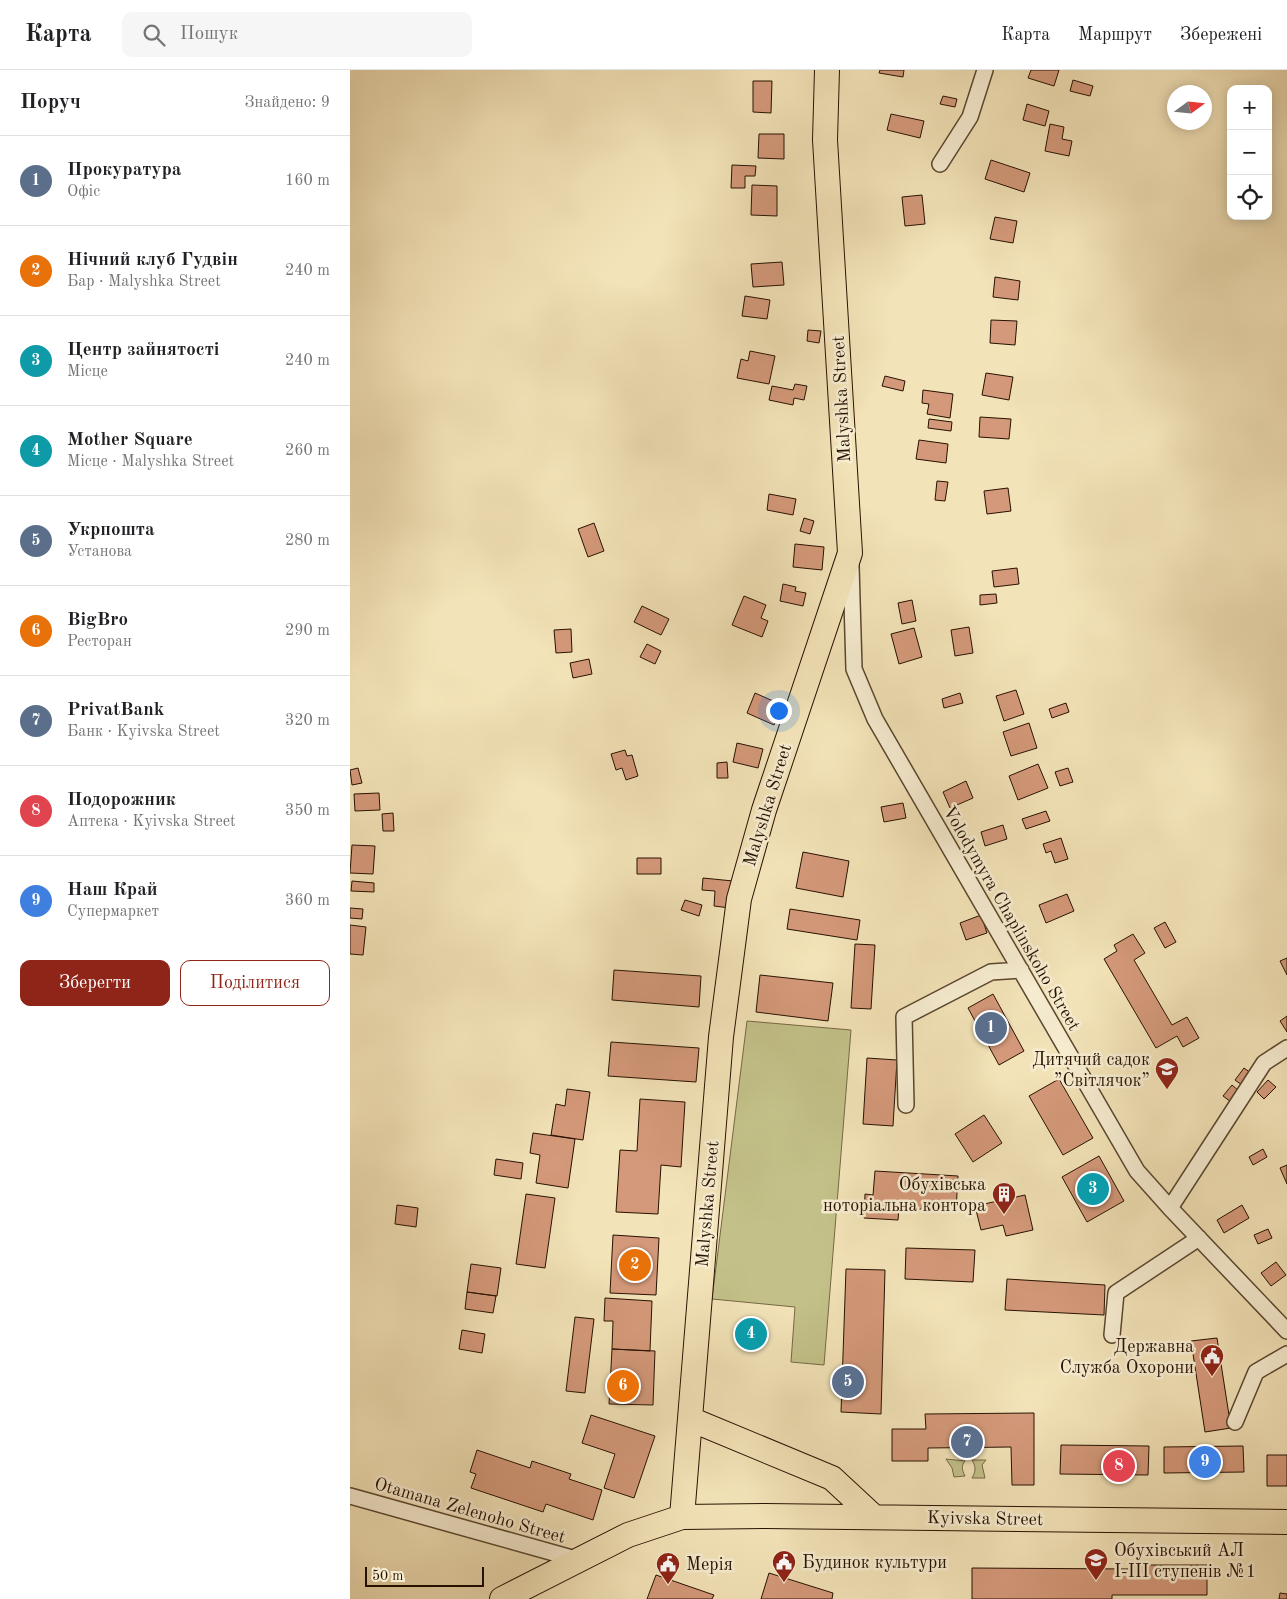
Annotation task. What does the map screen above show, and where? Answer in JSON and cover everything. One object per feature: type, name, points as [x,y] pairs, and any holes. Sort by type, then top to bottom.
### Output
[{"type":"main road","name":"Malyshka Street","points":[[682,1517],[721,1037],[739,899],[764,810],[850,553],[826,140],[827,70]]},
{"type":"main road","points":[[690,1419],[832,1478],[874,1517]]},
{"type":"main road","name":"Kyivska Street","points":[[502,1599],[628,1535],[682,1517],[765,1516],[1287,1522]]},
{"type":"street","points":[[940,164],[970,117],[985,70]]},
{"type":"street","name":"Volodymyra Chaplinskoho Street","points":[[850,553],[854,670],[876,719],[1137,1171],[1287,1331]]},
{"type":"street","points":[[906,1105],[904,1017],[991,972],[1021,970]]},
{"type":"street","points":[[1170,1208],[1264,1063],[1287,1048]]},
{"type":"street","points":[[1112,1336],[1116,1293],[1199,1238]]},
{"type":"street","points":[[1234,1422],[1256,1372],[1287,1354]]},
{"type":"street","name":"Otamana Zelenoho Street","points":[[350,1496],[579,1560]]},
{"type":"shaded area","points":[[747,1021],[851,1030],[824,1365],[791,1362],[795,1307],[712,1299]]},
{"type":"shaded area","points":[[946,1459],[965,1461],[962,1468],[965,1476],[954,1477],[952,1468]]},
{"type":"shaded area","points":[[972,1460],[986,1460],[982,1465],[985,1478],[972,1478],[975,1469]]},
{"type":"building","points":[[880,70],[904,70],[903,77],[879,73]]},
{"type":"building","points":[[1031,70],[1059,70],[1054,86],[1028,78]]},
{"type":"building","points":[[1073,80],[1093,86],[1090,96],[1070,91]]},
{"type":"building","points":[[753,81],[772,81],[771,113],[753,112]]},
{"type":"building","points":[[943,96],[957,99],[955,107],[940,104]]},
{"type":"building","points":[[1027,104],[1049,111],[1045,126],[1023,120]]},
{"type":"building","points":[[891,114],[924,121],[920,138],[887,130]]},
{"type":"building","points":[[1050,124],[1064,127],[1062,139],[1072,141],[1069,156],[1045,151]]},
{"type":"building","points":[[759,134],[784,134],[784,159],[758,158]]},
{"type":"building","points":[[991,160],[1030,173],[1024,192],[985,179]]},
{"type":"building","points":[[732,165],[756,166],[755,176],[745,176],[745,188],[731,188]]},
{"type":"building","points":[[752,185],[777,186],[777,216],[751,215]]},
{"type":"building","points":[[922,195],[925,224],[905,226],[902,197]]},
{"type":"building","points":[[995,217],[1017,221],[1013,243],[990,239]]},
{"type":"building","points":[[782,262],[784,285],[753,287],[751,264]]},
{"type":"building","points":[[995,277],[1020,281],[1018,300],[993,297]]},
{"type":"building","points":[[745,296],[770,300],[767,319],[742,316]]},
{"type":"building","points":[[991,320],[1017,321],[1015,345],[990,343]]},
{"type":"building","points":[[808,330],[821,331],[819,343],[807,341]]},
{"type":"building","points":[[750,351],[775,356],[769,384],[737,378],[741,359],[748,361]]},
{"type":"building","points":[[986,373],[1013,377],[1009,400],[982,395]]},
{"type":"building","points":[[885,376],[905,381],[903,391],[882,386]]},
{"type":"building","points":[[795,384],[807,386],[804,400],[794,398],[793,405],[769,400],[772,386],[793,390]]},
{"type":"building","points":[[923,390],[953,394],[950,418],[927,414],[929,404],[922,403]]},
{"type":"building","points":[[980,417],[1011,419],[1009,439],[979,437]]},
{"type":"building","points":[[929,419],[952,422],[951,431],[928,428]]},
{"type":"building","points":[[919,440],[948,444],[946,463],[916,459]]},
{"type":"building","points":[[937,481],[948,482],[945,501],[935,500]]},
{"type":"building","points":[[1008,488],[1011,511],[987,514],[984,491]]},
{"type":"building","points":[[769,494],[796,499],[793,515],[767,510]]},
{"type":"building","points":[[804,518],[814,521],[810,534],[800,531]]},
{"type":"building","points":[[594,523],[604,551],[588,557],[578,529]]},
{"type":"building","points":[[795,544],[824,547],[822,570],[793,567]]},
{"type":"building","points":[[1017,568],[1019,584],[994,587],[992,571]]},
{"type":"building","points":[[783,584],[796,587],[795,591],[806,593],[803,606],[780,601]]},
{"type":"building","points":[[996,594],[997,603],[980,605],[980,595]]},
{"type":"building","points":[[744,596],[766,605],[761,618],[768,621],[762,637],[732,625]]},
{"type":"building","points":[[912,600],[916,621],[902,624],[898,603]]},
{"type":"building","points":[[642,606],[669,619],[661,635],[634,622]]},
{"type":"building","points":[[969,627],[973,653],[955,656],[951,630]]},
{"type":"building","points":[[914,628],[922,657],[899,664],[891,634]]},
{"type":"building","points":[[571,629],[572,652],[556,653],[554,630]]},
{"type":"building","points":[[647,644],[661,651],[655,664],[640,657]]},
{"type":"building","points":[[589,659],[592,674],[573,678],[570,663]]},
{"type":"building","points":[[1016,690],[1024,714],[1004,721],[996,696]]},
{"type":"building","points":[[755,693],[782,705],[774,725],[747,713]]},
{"type":"building","points":[[960,693],[963,703],[944,708],[942,699]]},
{"type":"building","points":[[1066,703],[1069,712],[1052,718],[1049,709]]},
{"type":"building","points":[[1029,723],[1037,748],[1011,756],[1003,732]]},
{"type":"building","points":[[737,743],[763,749],[758,768],[733,762]]},
{"type":"building","points":[[625,750],[627,756],[632,755],[638,776],[626,780],[622,768],[616,770],[611,754]]},
{"type":"building","points":[[727,762],[728,778],[717,778],[717,763]]},
{"type":"building","points":[[1038,764],[1048,788],[1018,800],[1009,776]]},
{"type":"building","points":[[358,768],[362,783],[352,785],[350,770]]},
{"type":"building","points":[[1068,768],[1073,782],[1060,786],[1055,772]]},
{"type":"building","points":[[966,781],[973,798],[950,808],[943,792]]},
{"type":"building","points":[[379,793],[380,810],[355,811],[354,794]]},
{"type":"building","points":[[903,803],[906,818],[884,822],[881,807]]},
{"type":"building","points":[[1046,811],[1050,821],[1026,829],[1022,819]]},
{"type":"building","points":[[393,813],[394,831],[383,831],[382,814]]},
{"type":"building","points":[[1003,825],[1007,839],[985,846],[981,832]]},
{"type":"building","points":[[1061,838],[1068,859],[1055,863],[1051,851],[1046,853],[1043,844]]},
{"type":"building","points":[[352,845],[375,846],[373,874],[350,873]]},
{"type":"building","points":[[803,852],[849,861],[843,897],[796,888]]},
{"type":"building","points":[[637,858],[661,858],[661,874],[637,874]]},
{"type":"building","points":[[703,878],[733,881],[730,908],[714,906],[715,891],[702,890]]},
{"type":"building","points":[[352,881],[374,883],[374,892],[351,891]]},
{"type":"building","points":[[1067,894],[1074,911],[1046,923],[1039,905]]},
{"type":"building","points":[[685,900],[702,905],[699,916],[681,910]]},
{"type":"building","points":[[350,908],[363,909],[362,919],[350,918]]},
{"type":"building","points":[[790,909],[860,920],[857,940],[787,929]]},
{"type":"building","points":[[981,915],[987,933],[966,940],[960,923]]},
{"type":"building","points":[[1165,922],[1176,942],[1165,948],[1154,928]]},
{"type":"building","points":[[350,925],[366,927],[363,955],[350,954]]},
{"type":"building","points":[[1133,934],[1145,953],[1134,960],[1172,1025],[1187,1017],[1199,1038],[1183,1047],[1177,1036],[1156,1048],[1104,959],[1117,951],[1114,945]]},
{"type":"building","points":[[855,944],[875,945],[871,1009],[851,1008]]},
{"type":"building","points":[[1287,958],[1287,975],[1280,961]]},
{"type":"building","points":[[614,970],[701,976],[699,1007],[612,1000]]},
{"type":"building","points":[[760,975],[833,983],[828,1021],[756,1012]]},
{"type":"building","points":[[993,994],[1024,1051],[999,1065],[968,1008]]},
{"type":"building","points":[[1287,1016],[1287,1032],[1280,1021]]},
{"type":"building","points":[[611,1042],[699,1048],[696,1082],[608,1076]]},
{"type":"building","points":[[867,1058],[897,1060],[893,1126],[863,1124]]},
{"type":"building","points":[[1244,1068],[1251,1073],[1242,1085],[1235,1080]]},
{"type":"building","points":[[1059,1079],[1093,1138],[1063,1155],[1029,1096]]},
{"type":"building","points":[[1268,1080],[1276,1087],[1264,1099],[1257,1092]]},
{"type":"building","points":[[1232,1085],[1239,1091],[1231,1102],[1223,1096]]},
{"type":"building","points":[[567,1089],[590,1092],[583,1140],[551,1135],[556,1104],[565,1106]]},
{"type":"building","points":[[640,1099],[685,1102],[681,1167],[661,1165],[658,1214],[616,1212],[620,1150],[637,1151]]},
{"type":"building","points":[[984,1115],[1002,1143],[973,1162],[955,1134]]},
{"type":"building","points":[[533,1133],[575,1139],[568,1188],[536,1183],[540,1155],[530,1153]]},
{"type":"building","points":[[1263,1149],[1267,1157],[1253,1165],[1249,1157]]},
{"type":"building","points":[[1099,1156],[1124,1201],[1087,1222],[1062,1177]]},
{"type":"building","points":[[496,1159],[523,1163],[521,1179],[494,1175]]},
{"type":"building","points":[[1287,1165],[1287,1184],[1280,1168]]},
{"type":"building","points":[[875,1171],[958,1176],[956,1211],[899,1208],[898,1220],[864,1218],[865,1194],[873,1195]]},
{"type":"building","points":[[526,1194],[555,1198],[545,1268],[516,1264]]},
{"type":"building","name":"Обухівська ноторіальна контора","points":[[1025,1195],[1033,1230],[1006,1236],[1003,1225],[981,1230],[975,1206]]},
{"type":"building","points":[[397,1205],[418,1208],[416,1227],[395,1224]]},
{"type":"building","points":[[1242,1205],[1249,1218],[1224,1233],[1217,1220]]},
{"type":"building","points":[[1268,1229],[1272,1238],[1258,1244],[1254,1235]]},
{"type":"building","points":[[613,1235],[659,1238],[656,1295],[610,1293]]},
{"type":"building","points":[[906,1248],[975,1250],[973,1282],[905,1279]]},
{"type":"building","points":[[1276,1262],[1286,1275],[1271,1286],[1261,1273]]},
{"type":"building","points":[[471,1264],[501,1268],[497,1296],[467,1292]]},
{"type":"building","points":[[846,1269],[885,1270],[881,1414],[841,1412]]},
{"type":"building","points":[[1007,1279],[1105,1285],[1104,1315],[1005,1310]]},
{"type":"building","points":[[467,1292],[496,1296],[493,1313],[465,1309]]},
{"type":"building","points":[[605,1298],[652,1301],[650,1351],[612,1349],[613,1321],[604,1321]]},
{"type":"building","points":[[575,1317],[594,1319],[585,1393],[566,1391]]},
{"type":"building","points":[[462,1330],[485,1334],[482,1353],[459,1349]]},
{"type":"building","points":[[1217,1338],[1231,1428],[1205,1432],[1191,1341]]},
{"type":"building","points":[[612,1349],[655,1351],[653,1405],[609,1404]]},
{"type":"building","points":[[1034,1413],[1034,1485],[1012,1485],[1011,1447],[928,1448],[928,1461],[892,1461],[892,1429],[926,1429],[925,1414]]},
{"type":"building","points":[[591,1415],[655,1436],[634,1498],[604,1488],[615,1454],[582,1443]]},
{"type":"building","points":[[1061,1445],[1149,1446],[1148,1475],[1060,1474]]},
{"type":"building","points":[[1243,1446],[1244,1472],[1164,1473],[1164,1447]]},
{"type":"building","points":[[477,1450],[530,1468],[532,1461],[571,1474],[569,1479],[602,1490],[593,1520],[546,1504],[543,1512],[471,1488],[476,1474],[470,1472]]},
{"type":"building","points":[[1267,1455],[1287,1455],[1287,1486],[1267,1486]]},
{"type":"building","name":"Обухівський АЛ І-ІІІ ступенів №1","points":[[1130,1565],[1207,1565],[1207,1595],[1112,1595],[1112,1599],[972,1599],[972,1568],[1130,1569]]},
{"type":"building","name":"Будинок культури","points":[[769,1573],[833,1593],[832,1599],[761,1599]]},
{"type":"building","name":"Мерія","points":[[656,1575],[714,1595],[712,1599],[647,1599]]},
{"type":"building","points":[[1280,1593],[1287,1594],[1287,1599],[1279,1599]]},
{"type":"place","name":"Прокуратура","points":[[991,1028]]},
{"type":"place","name":"Дитячий садок ”Світлячок”","points":[[1167,1090]]},
{"type":"place","name":"Центр зайнятості","points":[[1093,1189]]},
{"type":"place","name":"Обухівська ноторіальна контора","points":[[1004,1215]]},
{"type":"place","name":"Нічний клуб Гудвін","points":[[635,1265]]},
{"type":"place","name":"Mother Square","points":[[751,1334]]},
{"type":"place","name":"Державна Служба Охорони","points":[[1212,1377]]},
{"type":"place","name":"Укрпошта","points":[[848,1382]]},
{"type":"place","name":"BigBro","points":[[623,1386]]},
{"type":"place","name":"PrivatBank","points":[[967,1442]]},
{"type":"place","name":"Наш Край","points":[[1205,1462]]},
{"type":"place","name":"Подорожник","points":[[1119,1466]]},
{"type":"place","name":"Обухівський АЛ І-ІІІ ступенів №1","points":[[1096,1581]]},
{"type":"place","name":"Будинок культури","points":[[784,1583]]},
{"type":"place","name":"Мерія","points":[[668,1585]]}]
